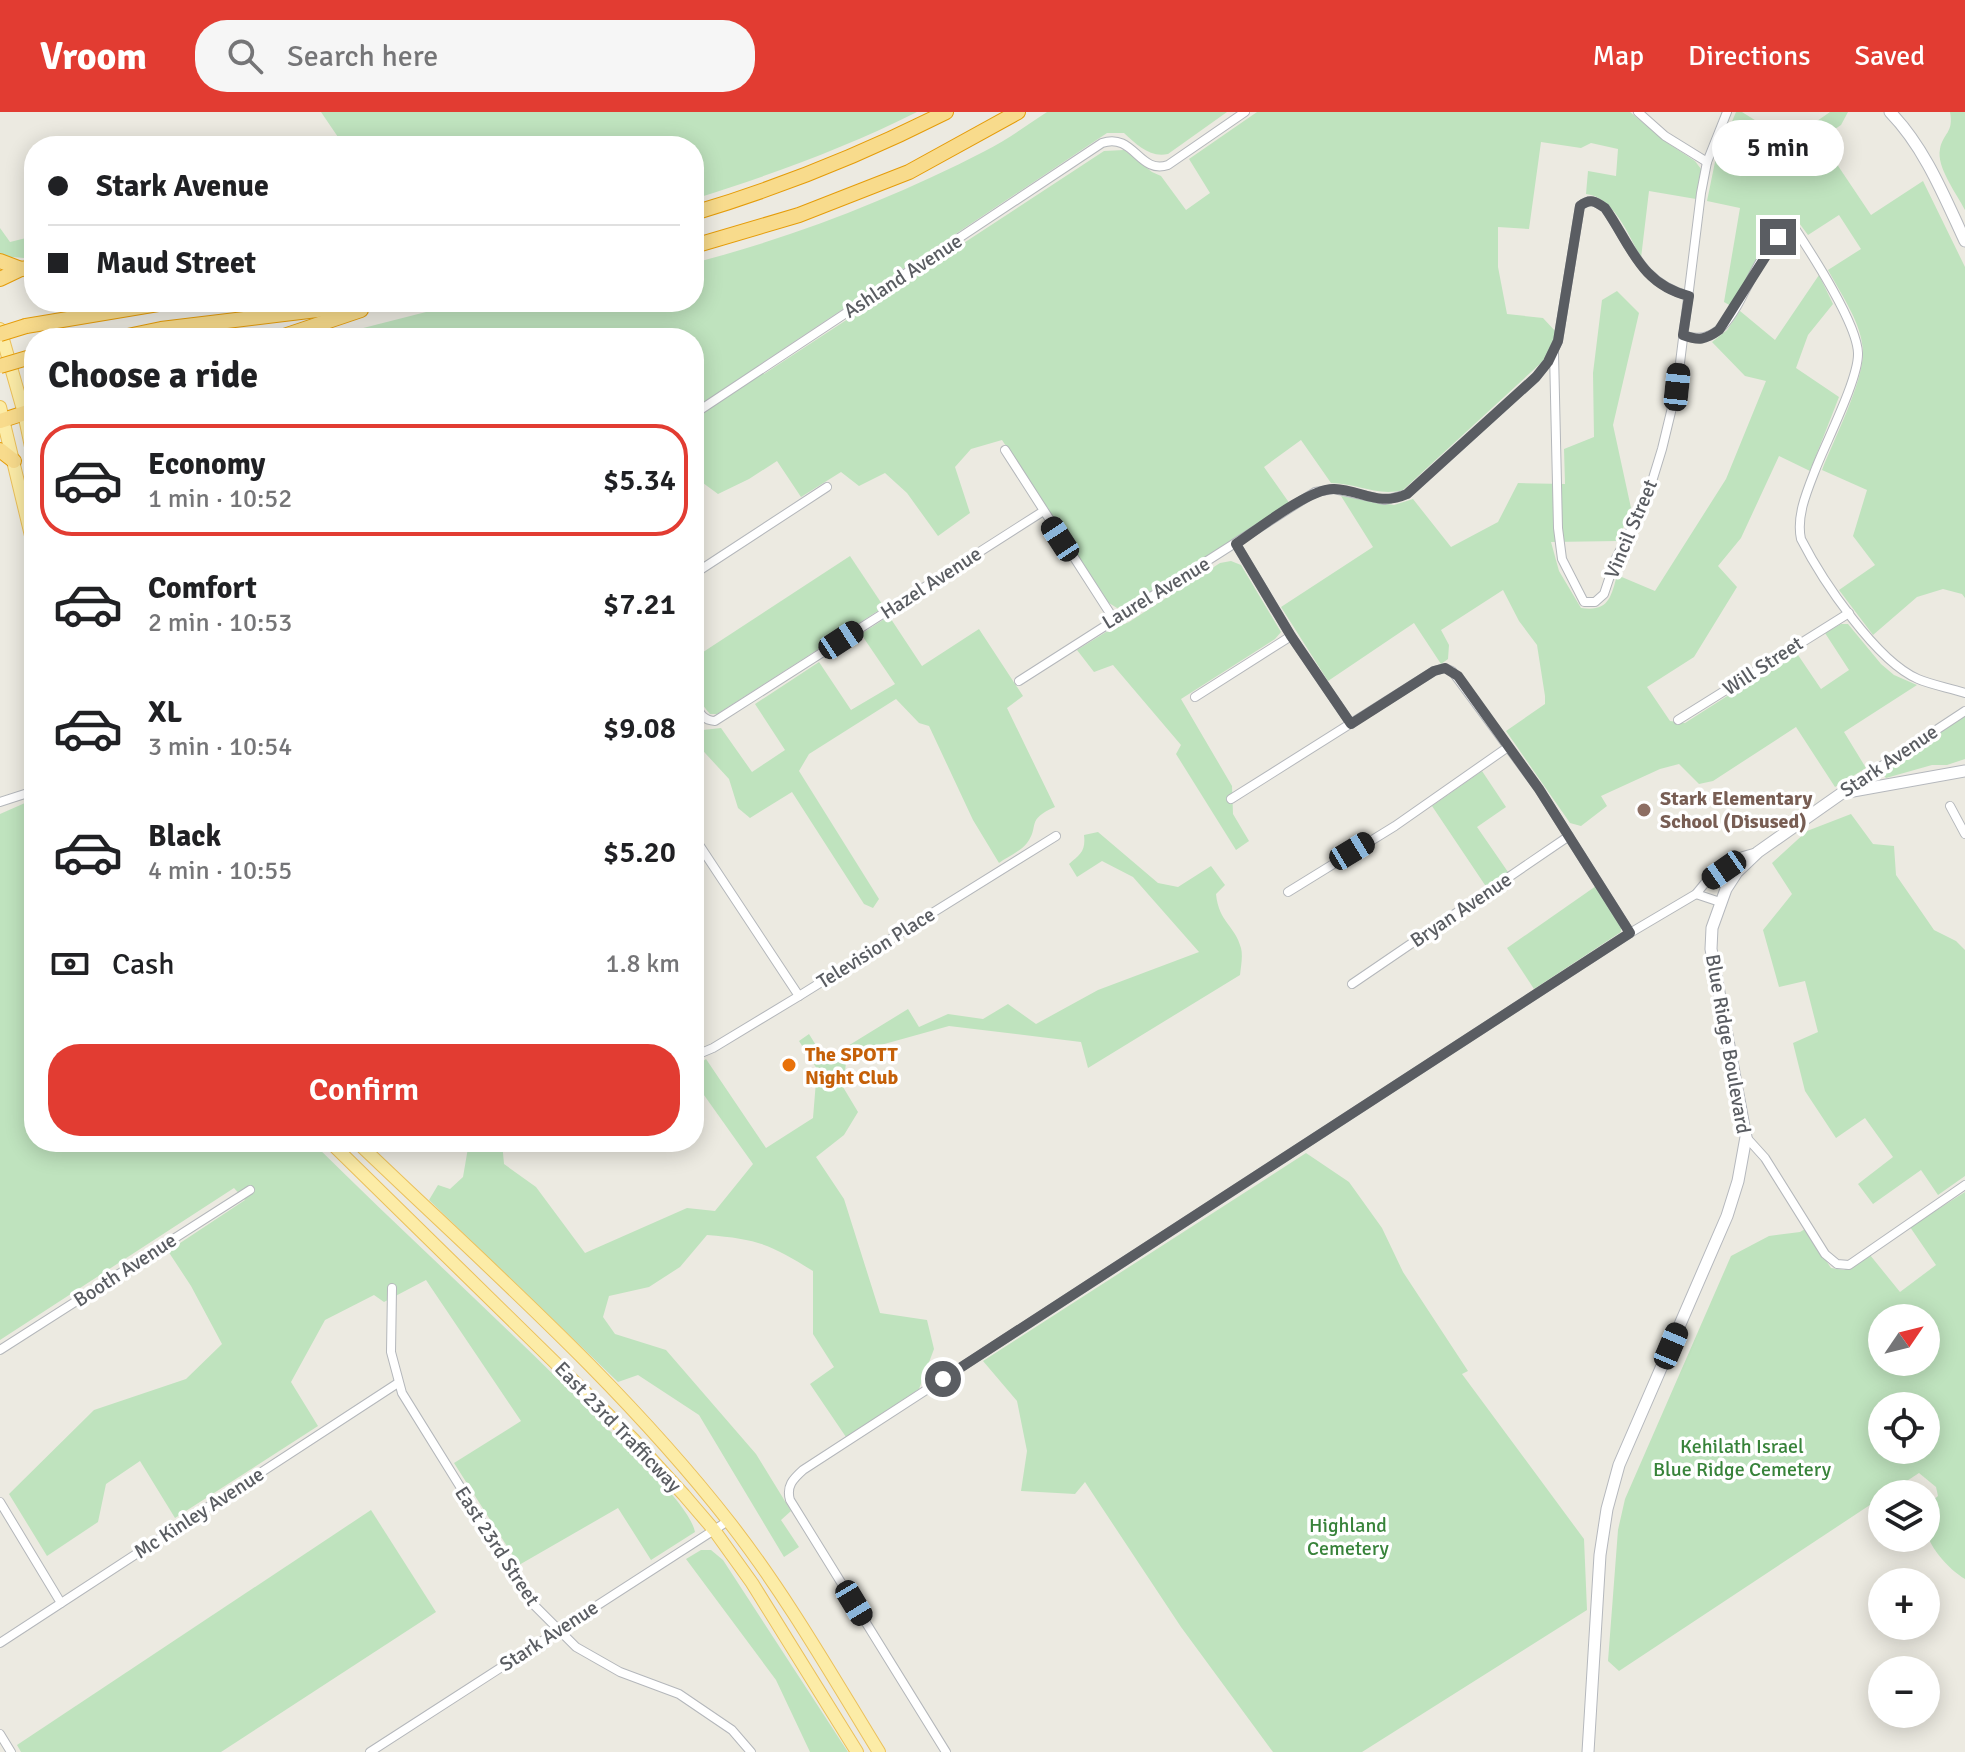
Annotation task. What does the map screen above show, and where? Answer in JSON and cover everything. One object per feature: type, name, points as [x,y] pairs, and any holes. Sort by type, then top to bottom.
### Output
[{"type":"highway","points":[[704,210],[754,195],[885,143],[946,112]]},
{"type":"highway","points":[[704,243],[799,215],[909,172],[1018,112]]},
{"type":"highway","points":[[0,261],[24,267]]},
{"type":"highway","points":[[0,279],[24,270]]},
{"type":"highway","points":[[0,332],[110,312]]},
{"type":"highway","points":[[169,328],[300,312]]},
{"type":"highway","points":[[307,328],[353,312]]},
{"type":"highway","points":[[0,366],[24,359]]},
{"type":"highway","points":[[1,416],[24,413]]},
{"type":"highway","points":[[0,450],[14,461]]},
{"type":"main road","points":[[1890,112],[1915,143],[1929,167],[1965,241]]},
{"type":"main road","points":[[0,332],[24,398]]},
{"type":"main road","points":[[1,416],[24,504]]},
{"type":"main road","points":[[1842,793],[1965,771]]},
{"type":"main road","name":"Stark Avenue","points":[[1758,852],[1842,793]]},
{"type":"main road","name":"Blue Ridge Boulevard","points":[[1588,1752],[1600,1555],[1607,1509],[1619,1465],[1727,1216],[1738,1181],[1746,1137],[1712,961],[1712,928],[1720,902],[1737,872],[1758,852]]},
{"type":"main road","name":"East 23rd Trafficway","points":[[340,1152],[633,1439],[714,1530],[752,1583],[857,1752]]},
{"type":"main road","name":"East 23rd Trafficway","points":[[367,1152],[615,1391],[728,1521],[774,1582],[879,1752]]},
{"type":"street","name":"Ashland Avenue","points":[[704,407],[1102,143],[1120,141],[1155,167],[1168,165],[1245,112]]},
{"type":"street","points":[[1638,112],[1665,136],[1707,162]]},
{"type":"street","name":"Vincil Street","points":[[1554,350],[1558,528],[1562,559],[1584,602],[1595,602],[1604,594],[1616,558],[1646,501],[1677,387],[1701,193],[1707,162],[1727,112]]},
{"type":"street","points":[[1351,724],[1291,636],[1236,544],[1315,492],[1334,489],[1385,500],[1407,494],[1536,377],[1558,341],[1580,206],[1587,201],[1594,200],[1605,208],[1653,280],[1673,292],[1689,296]]},
{"type":"street","points":[[1683,335],[1697,340],[1708,338],[1719,330],[1770,246],[1788,228],[1794,227],[1828,283],[1853,333],[1858,352],[1854,375],[1812,478],[1798,524],[1801,539],[1849,613],[1891,663],[1917,679],[1965,693]]},
{"type":"street","points":[[1005,450],[1042,512],[1113,618]]},
{"type":"street","points":[[704,567],[827,487]]},
{"type":"street","name":"Hazel Avenue","points":[[704,717],[715,721],[1042,512]]},
{"type":"street","name":"Laurel Avenue","points":[[1019,681],[1113,618],[1236,544]]},
{"type":"street","name":"Will Street","points":[[1678,720],[1849,613]]},
{"type":"street","points":[[1195,697],[1291,636]]},
{"type":"street","points":[[1231,799],[1434,671],[1452,671],[1569,836],[1630,933]]},
{"type":"street","name":"Stark Avenue","points":[[1842,793],[1965,711]]},
{"type":"street","points":[[1288,892],[1395,826],[1508,747]]},
{"type":"street","points":[[0,802],[24,794]]},
{"type":"street","points":[[1950,806],[1965,834]]},
{"type":"street","name":"Television Place","points":[[704,1050],[799,996],[1056,836]]},
{"type":"street","name":"Bryan Avenue","points":[[1352,984],[1569,836]]},
{"type":"street","points":[[704,852],[799,996]]},
{"type":"street","name":"Stark Avenue","points":[[946,1752],[790,1500],[788,1492],[791,1482],[803,1470],[1630,933],[1696,894],[1705,883],[1743,856],[1758,852]]},
{"type":"street","points":[[1696,894],[1720,902]]},
{"type":"street","points":[[1746,1137],[1765,1158],[1825,1254],[1837,1264],[1849,1265],[1965,1185]]},
{"type":"street","name":"Booth Avenue","points":[[0,1350],[250,1190]]},
{"type":"street","name":"East 23rd Street","points":[[392,1288],[391,1352],[398,1383],[524,1590],[558,1631],[599,1662],[679,1694],[732,1730],[751,1752]]},
{"type":"street","name":"Mc Kinley Avenue","points":[[0,1643],[398,1383]]},
{"type":"street","points":[[0,1502],[61,1603]]},
{"type":"street","name":"Stark Avenue","points":[[370,1752],[728,1521]]},
{"type":"street","points":[[0,1734],[11,1752]]},
{"type":"green space","points":[[321,112],[917,112],[807,160],[704,196],[704,136],[337,136]]},
{"type":"green space","points":[[1047,112],[1227,112],[1168,154],[1150,152],[1124,133],[1107,133],[759,365],[764,374],[1104,151],[1124,150],[1161,176],[1186,210],[1210,193],[1189,159],[1257,112],[1630,112],[1695,161],[1701,169],[1696,199],[1649,191],[1641,258],[1613,210],[1605,202],[1586,194],[1588,171],[1616,176],[1618,149],[1591,143],[1581,148],[1541,142],[1529,229],[1498,227],[1498,267],[1507,314],[1543,318],[1556,332],[1543,361],[1403,490],[1385,492],[1331,483],[1301,440],[1264,467],[1290,504],[1125,607],[1117,608],[1109,603],[1002,440],[971,449],[955,467],[970,513],[938,536],[907,493],[885,473],[859,486],[841,472],[801,497],[777,461],[718,494],[704,484],[704,328],[363,328],[426,312],[704,312],[704,260],[806,229],[879,200],[1009,137]]},
{"type":"green space","points":[[1736,112],[1742,112],[1758,122],[1759,138],[1797,135],[1830,112],[1848,112],[1841,125],[1820,139],[1871,215],[1923,181],[1965,267],[1965,598],[1962,594],[1943,589],[1917,597],[1873,635],[1839,590],[1875,565],[1853,536],[1867,490],[1822,470],[1859,378],[1863,351],[1855,320],[1828,270],[1861,249],[1839,215],[1808,235],[1796,219],[1772,232],[1731,306],[1724,302],[1740,208],[1707,201],[1715,162]]},
{"type":"green space","points":[[1950,112],[1965,112],[1965,210],[1941,164],[1940,149],[1951,124]]},
{"type":"green space","points":[[0,228],[10,242],[24,238],[24,258],[0,256]]},
{"type":"green space","points":[[1819,275],[1833,304],[1808,335],[1796,368],[1839,397],[1810,471],[1779,456],[1741,538],[1718,566],[1737,587],[1694,657],[1647,687],[1670,721],[1685,723],[1796,652],[1821,689],[1849,670],[1825,633],[1841,624],[1848,624],[1881,664],[1894,675],[1917,685],[1844,732],[1866,768],[1835,787],[1796,727],[1713,781],[1699,784],[1679,764],[1660,769],[1601,796],[1607,806],[1581,826],[1570,823],[1506,731],[1545,704],[1545,696],[1537,645],[1519,621],[1503,590],[1441,630],[1449,645],[1448,659],[1441,664],[1414,623],[1328,681],[1281,607],[1373,547],[1341,496],[1394,505],[1413,499],[1451,547],[1498,522],[1518,483],[1565,484],[1564,449],[1594,437],[1593,373],[1602,300],[1617,291],[1639,313],[1613,425],[1631,508],[1618,541],[1551,542],[1559,571],[1581,608],[1597,608],[1607,602],[1617,575],[1655,591],[1726,479],[1766,381],[1745,376],[1712,342],[1727,330],[1740,311],[1775,340]]},
{"type":"green space","points":[[850,556],[884,607],[717,714],[710,714],[704,706],[704,651]]},
{"type":"green space","points":[[1231,561],[1241,565],[1281,632],[1275,639],[1181,699],[1232,786],[1233,814],[1249,841],[1236,850],[1176,754],[1181,745],[1113,665],[1094,672],[1077,650],[1129,622],[1220,563]]},
{"type":"green space","points":[[889,616],[922,666],[979,629],[1023,696],[1007,708],[1055,807],[1036,820],[1031,837],[1024,846],[999,863],[973,820],[929,726],[919,723],[896,699],[809,754],[799,771],[879,899],[873,908],[864,904],[792,792],[750,818],[738,808],[729,779],[704,752],[704,730],[721,728],[752,772],[785,750],[755,704],[819,662],[851,710],[895,684],[861,634]]},
{"type":"green space","points":[[1965,716],[1965,759],[1886,778],[1882,774],[1885,768]]},
{"type":"green space","points":[[1482,771],[1506,807],[1477,827],[1508,872],[1487,888],[1432,806]]},
{"type":"green space","points":[[24,803],[24,1152],[322,1152],[648,1468],[673,1495],[695,1532],[651,1560],[618,1508],[519,1565],[454,1463],[521,1421],[426,1280],[384,1302],[374,1295],[325,1320],[291,1382],[318,1426],[175,1518],[140,1461],[106,1484],[98,1522],[47,1556],[9,1494],[94,1410],[186,1379],[222,1344],[168,1251],[245,1200],[234,1188],[0,1340],[0,814]]},
{"type":"green space","points":[[1851,814],[1873,844],[1894,846],[1896,875],[1934,930],[1956,941],[1965,950],[1965,1176],[1938,1195],[1921,1170],[1873,1204],[1858,1184],[1893,1157],[1865,1118],[1836,1138],[1805,1091],[1793,1043],[1818,1032],[1805,981],[1779,987],[1763,930],[1792,894],[1772,863],[1807,831]]},
{"type":"green space","points":[[1098,832],[1158,883],[1178,887],[1211,866],[1225,885],[1216,894],[1220,911],[1241,948],[1240,975],[1088,1068],[1081,1042],[949,1026],[852,1053],[846,1063],[843,1087],[858,1112],[844,1135],[816,1157],[844,1199],[880,1313],[927,1320],[934,1349],[919,1389],[846,1437],[810,1384],[834,1367],[813,1334],[813,1271],[763,1244],[707,1235],[680,1267],[649,1287],[609,1296],[603,1317],[615,1334],[666,1350],[756,1454],[791,1511],[781,1520],[799,1547],[784,1557],[699,1415],[638,1375],[618,1382],[429,1200],[438,1185],[450,1189],[463,1177],[467,1152],[503,1152],[504,1164],[536,1187],[585,1253],[687,1208],[715,1211],[753,1164],[704,1095],[706,1059],[766,1148],[813,1118],[817,1069],[799,1041],[809,1034],[825,1060],[908,1009],[919,1027],[948,1014],[983,1019],[1008,1004],[1036,1024],[1098,990],[1199,952],[1133,877],[1102,861],[1077,877],[1069,864],[1081,852],[1084,835]]},
{"type":"green space","points":[[1596,886],[1621,926],[1621,932],[1534,989],[1507,948]]},
{"type":"green space","name":"Highland Cemetery","points":[[1306,1153],[1349,1182],[1382,1228],[1403,1272],[1468,1371],[1462,1374],[1584,1539],[1587,1610],[1362,1752],[1273,1752],[1181,1627],[1085,1482],[1075,1494],[1021,1491],[1027,1451],[1017,1401],[983,1361]]},
{"type":"green space","name":"Kehilath Israel Blue Ridge Cemetery","points":[[1965,1192],[1965,1579],[1937,1552],[1940,1552],[1940,1480],[1928,1480],[1919,1473],[1908,1480],[1868,1480],[1868,1506],[1619,1671],[1608,1661],[1618,1530],[1625,1499],[1731,1256],[1769,1236],[1805,1229],[1831,1268],[1844,1270],[1870,1255],[1900,1292],[1936,1265],[1910,1227]]},
{"type":"green space","points":[[371,1510],[436,1612],[221,1752],[21,1752],[17,1745]]},
{"type":"green space","points":[[701,1550],[711,1550],[723,1560],[848,1752],[810,1752],[776,1680],[686,1559]]},
{"type":"place","name":"Stark Elementary School (Disused)","points":[[1644,810]]},
{"type":"place","name":"The SPOTT Night Club","points":[[789,1065]]},
{"type":"route","points":[[943,1379],[1630,933],[1539,789],[1458,676],[1445,668],[1434,671],[1351,724],[1291,636],[1236,544],[1315,492],[1334,489],[1385,500],[1407,494],[1536,377],[1548,362],[1558,341],[1580,206],[1587,201],[1594,200],[1605,208],[1653,280],[1673,292],[1689,296],[1683,335],[1697,340],[1708,338],[1719,330],[1778,237]]}]
